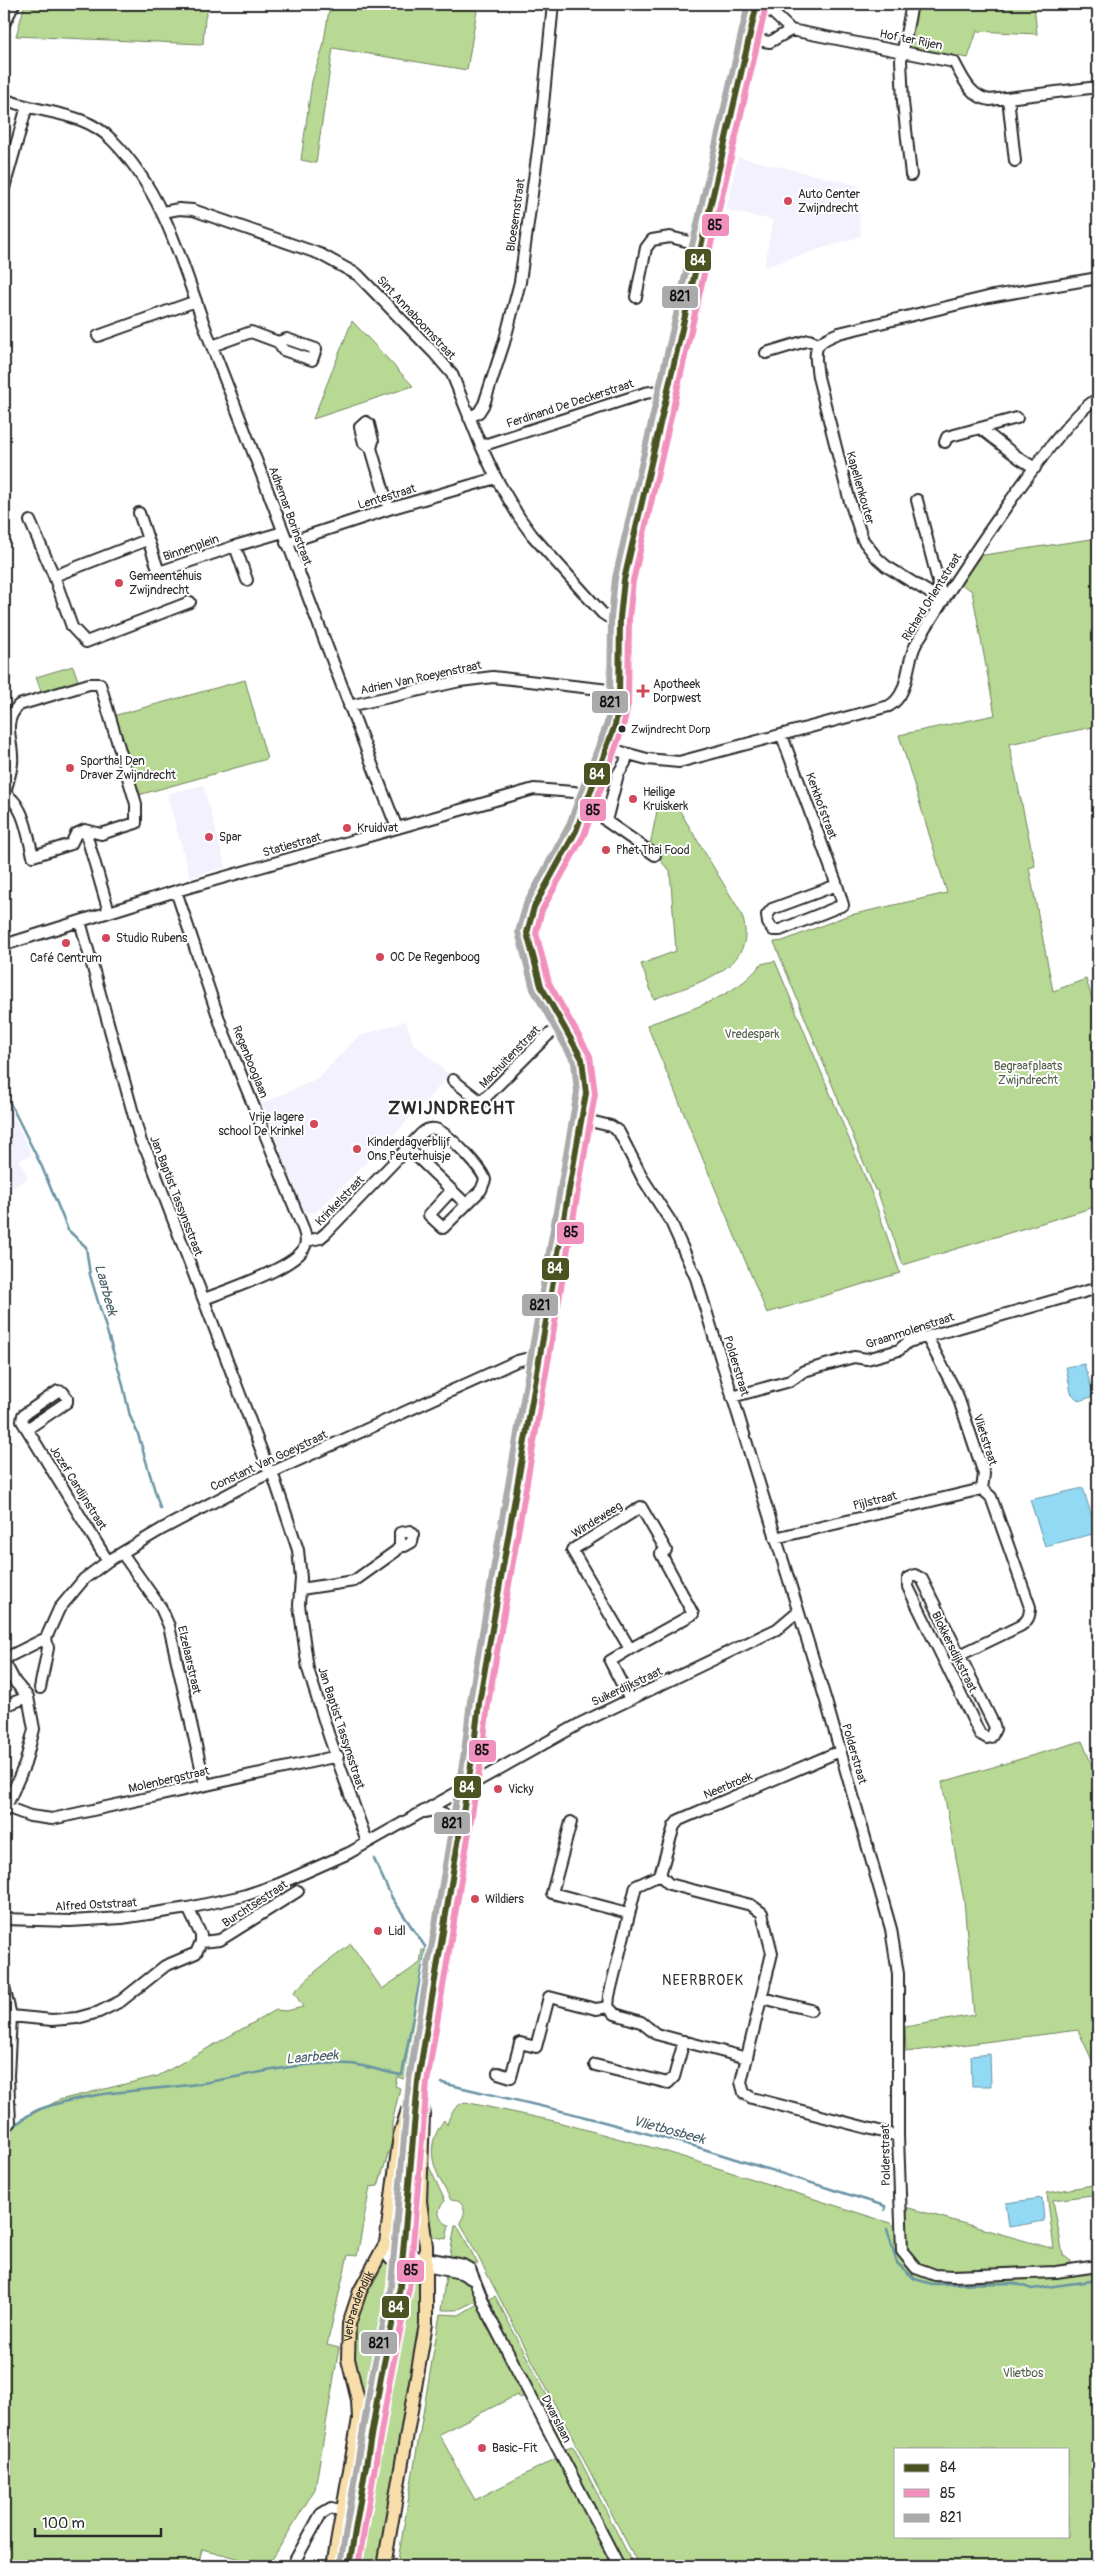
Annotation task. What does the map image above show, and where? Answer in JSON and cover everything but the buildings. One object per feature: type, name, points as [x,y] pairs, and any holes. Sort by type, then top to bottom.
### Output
[{"type":"main road","name":"Verbrandendijk","points":[[334,2566],[338,2538],[345,2511],[359,2419],[358,2400],[348,2359],[349,2324],[360,2291],[384,2250],[391,2217],[400,2135],[418,2081],[482,1685],[586,1093],[585,1072],[579,1053],[541,986],[527,933],[529,916],[576,831],[618,714],[620,618],[624,580],[757,6]]},
{"type":"main road","name":"Verbrandendijk","points":[[384,2566],[424,2335],[426,2266],[420,2201],[423,2114],[418,2081]]},
{"type":"street","points":[[4,24],[14,4]]},
{"type":"street","name":"Bloesemstraat","points":[[469,418],[479,412],[484,404],[504,343],[520,282],[540,135],[553,4]]},
{"type":"street","points":[[911,175],[903,102],[903,50],[912,4]]},
{"type":"street","points":[[750,39],[770,42],[791,30],[772,12],[757,6]]},
{"type":"street","name":"Hof ter Rijen","points":[[791,30],[903,50],[954,62],[968,86],[983,99],[1008,98],[1098,87]]},
{"type":"street","points":[[1008,98],[1015,161]]},
{"type":"street","name":"Adhemar Borinstraat","points":[[4,99],[76,118],[110,138],[122,150],[164,212],[286,543],[397,828]]},
{"type":"street","points":[[4,188],[27,106]]},
{"type":"street","name":"Sint Annaboomstraat","points":[[164,212],[179,209],[193,210],[320,254],[358,275],[434,352],[452,374],[496,478],[532,535],[602,613],[608,617],[620,618]]},
{"type":"street","points":[[636,297],[646,248],[652,240],[670,238],[702,245]]},
{"type":"street","points":[[766,353],[809,340],[818,344],[823,339],[839,333],[988,298],[1098,278]]},
{"type":"street","points":[[98,336],[196,300]]},
{"type":"street","points":[[212,346],[251,332],[278,342]]},
{"type":"street","name":"Kapellenkouter","points":[[818,344],[814,361],[850,502],[863,540],[886,566],[943,601]]},
{"type":"street","name":"Ferdinand De Deckerstraat","points":[[481,446],[645,393],[657,391],[667,393]]},
{"type":"street","name":"Richard Orlentstraat","points":[[607,748],[627,755],[662,762],[679,762],[782,736],[888,706],[896,702],[900,696],[913,648],[943,601],[1035,468],[1078,412],[1098,399]]},
{"type":"street","points":[[945,442],[947,437],[1016,418]]},
{"type":"street","points":[[980,428],[1035,468]]},
{"type":"street","points":[[371,448],[389,509]]},
{"type":"street","name":"Lentestraat","points":[[286,543],[389,509],[496,478]]},
{"type":"street","points":[[917,500],[943,601]]},
{"type":"street","points":[[54,576],[147,540],[139,513]]},
{"type":"street","points":[[30,521],[54,576],[72,627],[86,642],[190,602]]},
{"type":"street","name":"Binnenplein","points":[[147,540],[159,572],[282,532]]},
{"type":"street","name":"Binnenplein","points":[[235,546],[247,580]]},
{"type":"street","name":"Adrien Van Roeyenstraat","points":[[349,706],[460,681],[493,677],[618,691]]},
{"type":"street","points":[[88,684],[100,684],[136,804],[136,823],[101,834],[85,830],[76,834],[71,844],[33,856],[22,815],[12,798],[4,794],[12,763],[12,748],[8,731],[10,713],[19,705],[88,684]]},
{"type":"street","name":"Kerkhofstraat","points":[[782,736],[844,905],[780,930],[770,927],[767,919],[772,909],[836,885]]},
{"type":"street","points":[[627,755],[625,763],[618,774],[606,821],[655,855]]},
{"type":"street","name":"Statiestraat","points":[[4,945],[176,891],[534,789],[574,792],[589,797]]},
{"type":"street","points":[[85,830],[110,912]]},
{"type":"street","name":"Regenbooglaan","points":[[176,891],[222,1028],[303,1228],[306,1241]]},
{"type":"street","name":"Jan Baptist Tassynsstraat","points":[[80,921],[141,1142],[148,1154],[271,1472],[298,1550],[301,1589],[299,1605],[308,1669],[329,1736],[338,1756],[367,1842]]},
{"type":"street","name":"Machuitenstraat","points":[[452,1080],[481,1102],[548,1035],[564,1026]]},
{"type":"street","name":"Polderstraat","points":[[581,1119],[611,1126],[619,1132],[643,1179],[671,1222],[698,1283],[881,1891],[896,1959],[900,2243],[905,2258],[916,2268],[935,2275],[953,2276],[1056,2272],[1098,2266]]},
{"type":"street","name":"Krinkelstraat","points":[[204,1299],[279,1268],[304,1250],[306,1241],[323,1237],[424,1131],[433,1128],[443,1134],[481,1169],[485,1180],[484,1185],[466,1204]]},
{"type":"street","points":[[408,1148],[466,1204],[443,1228],[429,1215],[451,1191]]},
{"type":"street","name":"Graanmolenstraat","points":[[732,1397],[790,1381],[804,1371],[854,1357],[866,1359],[899,1350],[908,1342],[927,1336],[1098,1288]]},
{"type":"street","name":"Vlietstraat","points":[[927,1336],[957,1394],[984,1474],[982,1489]]},
{"type":"street","name":"Constant Van Goeystraat","points":[[40,1688],[48,1648],[46,1638],[59,1609],[73,1590],[108,1560],[162,1529],[271,1472],[517,1361],[525,1359],[539,1360]]},
{"type":"street","name":"Jozef Cardijnstraat","points":[[27,1429],[108,1560]]},
{"type":"street","name":"Pijlstraat","points":[[775,1538],[982,1489]]},
{"type":"street","name":"Blokkersdijkstraat","points":[[960,1655],[1024,1624],[1028,1619],[1030,1607],[991,1497],[982,1489]]},
{"type":"street","name":"Windeweeg","points":[[629,1698],[610,1661],[693,1614],[661,1554],[666,1550],[641,1506],[572,1550],[630,1649]]},
{"type":"street","points":[[301,1589],[354,1581],[400,1546]]},
{"type":"street","name":"Elzelaarstraat","points":[[122,1553],[161,1608],[169,1626],[204,1785]]},
{"type":"street","name":"Blokkersdijkstraat","points":[[916,1575],[922,1579],[960,1655],[994,1725],[995,1729],[991,1737],[987,1738],[980,1734],[908,1587],[907,1583],[911,1576],[916,1575]]},
{"type":"street","name":"Suikerdijkstraat","points":[[467,1787],[629,1698],[678,1678],[777,1629],[797,1612]]},
{"type":"street","points":[[5,1810],[28,1755],[34,1729],[28,1697],[15,1682],[4,1660],[46,1638]]},
{"type":"street","points":[[4,1706],[28,1697]]},
{"type":"street","name":"Neerbroek","points":[[660,1875],[674,1826],[680,1820],[840,1752]]},
{"type":"street","name":"Molenbergstraat","points":[[5,1810],[52,1819],[338,1756]]},
{"type":"street","points":[[367,1842],[467,1787]]},
{"type":"street","points":[[420,1813],[430,1810],[443,1813],[451,1818],[459,1833]]},
{"type":"street","points":[[571,1822],[552,1893],[628,1913]]},
{"type":"street","name":"Alfred Oststraat","points":[[4,1919],[96,1920],[188,1908],[242,1896],[315,1870],[367,1842]]},
{"type":"street","points":[[746,2058],[656,2034],[641,2022],[615,2014],[608,2008],[607,2002],[636,1886],[660,1875],[669,1884],[751,1905],[759,1909],[772,1953],[741,2082],[744,2092],[752,2098],[898,2136]]},
{"type":"street","name":"Burchtsestraat","points":[[201,1942],[220,1940],[298,1891]]},
{"type":"street","points":[[11,2016],[34,2020],[77,2018],[110,2008],[165,1966],[196,1953],[201,1942],[201,1935],[188,1908]]},
{"type":"street","points":[[4,1987],[11,2016],[6,2049],[10,2123]]},
{"type":"street","points":[[498,2073],[511,2077],[520,2043],[536,2047],[549,1997],[596,2009],[608,2008]]},
{"type":"street","points":[[762,1998],[811,2010]]},
{"type":"street","points":[[595,2065],[668,2083],[674,2077],[684,2041]]},
{"type":"street","points":[[384,2250],[426,2266],[461,2273],[475,2280]]},
{"type":"street","points":[[426,2266],[428,2278],[439,2269]]},
{"type":"street","name":"Dwarslaan","points":[[426,2266],[468,2266],[490,2318],[619,2566]]},
{"type":"street","points":[[292,2566],[321,2514],[331,2508],[345,2511]]},
{"type":"shaded area","points":[[738,157],[857,185],[861,236],[764,267],[773,220],[726,210]]},
{"type":"shaded area","name":"Spar","points":[[203,785],[226,867],[190,877],[167,794]]},
{"type":"shaded area","name":"Vrije lagere school De Krinkel","points":[[406,1021],[413,1043],[450,1075],[392,1137],[315,1213],[304,1211],[262,1104],[318,1078],[359,1036]]},
{"type":"shaded area","points":[[4,1090],[7,1104],[32,1155],[19,1160],[28,1178],[4,1193]]},
{"type":"green space","points":[[25,4],[210,4],[205,18],[203,44],[16,36]]},
{"type":"green space","points":[[330,4],[478,4],[467,70],[333,48],[316,163],[301,160],[312,81],[323,47]]},
{"type":"green space","points":[[916,4],[1034,4],[1037,34],[977,31],[968,58],[907,47]]},
{"type":"green space","points":[[352,321],[413,386],[313,419]]},
{"type":"green space","name":"Begraafplaats Zwijndrecht","points":[[1098,538],[1098,726],[1009,744],[1035,866],[1029,868],[1053,991],[1086,979],[1098,1018],[1098,1206],[903,1265],[877,1190],[875,1190],[774,942],[783,941],[846,916],[947,893],[899,735],[995,715],[972,591],[959,583],[977,556]]},
{"type":"green space","points":[[73,666],[80,686],[43,697],[36,677]]},
{"type":"green space","points":[[245,680],[267,759],[135,796],[113,716]]},
{"type":"green space","points":[[659,801],[675,803],[741,913],[745,932],[742,948],[733,961],[720,972],[654,999],[641,964],[676,951],[670,870],[650,845]]},
{"type":"green space","name":"Vredespark","points":[[775,961],[872,1194],[900,1273],[767,1313],[647,1025],[693,1009],[724,995],[750,976],[761,964]]},
{"type":"green space","points":[[1082,1741],[1098,1780],[1098,2073],[1078,2030],[906,2052],[905,2027],[974,2015],[964,1901],[942,1782]]},
{"type":"green space","points":[[351,1944],[382,1989],[420,1963],[422,1950],[428,1951],[404,2079],[397,2077],[395,2086],[400,2088],[392,2123],[392,2142],[378,2186],[370,2187],[357,2256],[348,2255],[327,2345],[339,2348],[315,2489],[268,2566],[202,2549],[198,2566],[4,2566],[4,2129],[59,2100],[158,2076],[276,2010],[286,2011],[303,2007],[294,1992],[316,1971]]},
{"type":"green space","name":"Vlietbos","points":[[465,2102],[554,2121],[661,2150],[890,2223],[895,2228],[897,2234],[901,2260],[906,2267],[915,2273],[1098,2269],[1098,2566],[639,2566],[460,2222],[464,2213],[463,2206],[458,2201],[451,2200],[436,2170],[432,2151],[437,2131],[444,2120],[447,2125],[453,2111]]},
{"type":"green space","points":[[427,2162],[445,2201],[440,2208],[439,2214],[440,2218],[449,2225],[446,2239],[429,2236],[424,2211]]},
{"type":"green space","points":[[1098,2184],[1098,2206],[1095,2207],[1092,2195],[1053,2200],[1063,2255],[1071,2261],[1071,2267],[936,2272],[914,2262],[904,2247],[903,2208],[909,2208],[1054,2249],[1047,2193]]},
{"type":"green space","points":[[455,2225],[457,2225],[478,2264],[451,2259]]},
{"type":"green space","points":[[382,2262],[420,2269],[424,2318],[383,2566],[339,2566],[359,2445],[351,2356],[353,2317]]},
{"type":"green space","points":[[446,2275],[469,2281],[480,2299],[457,2310],[441,2310]]},
{"type":"green space","points":[[495,2296],[569,2438],[563,2440],[556,2438],[496,2320],[490,2299]]},
{"type":"green space","points":[[481,2302],[526,2395],[521,2398],[517,2395],[439,2434],[475,2500],[557,2458],[613,2566],[397,2566],[440,2314],[459,2315]]},
{"type":"green space","points":[[572,2446],[634,2566],[625,2566],[566,2451],[566,2448]]},
{"type":"water","points":[[1084,1364],[1094,1396],[1079,1401],[1071,1393],[1066,1367]]},
{"type":"water","points":[[1083,1488],[1097,1533],[1045,1546],[1030,1500]]},
{"type":"water","points":[[990,2054],[991,2086],[972,2086],[971,2056]]},
{"type":"water","points":[[1042,2198],[1044,2221],[1009,2227],[1006,2203]]},
{"type":"waterway","name":"Laarbeek","points":[[4,1091],[42,1167],[68,1230],[86,1247],[90,1275],[122,1381],[130,1416],[138,1434],[160,1508]]},
{"type":"waterway","name":"Laarbeek","points":[[4,2137],[20,2121],[35,2111],[58,2103],[95,2096],[189,2085],[269,2070],[330,2063],[369,2067],[402,2075],[426,1948],[392,1898],[374,1859]]},
{"type":"waterway","name":"Vlietbosbeek","points":[[442,2083],[570,2113],[694,2146],[885,2206],[885,2210]]},
{"type":"waterway","name":"Vlietbosbeek","points":[[887,2229],[897,2263],[915,2279],[932,2284],[1014,2283],[1032,2289],[1098,2280]]},
{"type":"transit line","name":"821","points":[[340,2565],[372,2376],[391,2286],[409,2080],[464,1752],[470,1701],[577,1092],[574,1062],[533,989],[518,932],[526,904],[568,827],[607,723],[610,702],[611,618],[615,578],[748,4]]},
{"type":"transit line","name":"84","points":[[349,2566],[381,2377],[400,2287],[418,2081],[473,1753],[479,1703],[586,1093],[582,1059],[541,986],[527,933],[534,907],[576,831],[615,725],[619,703],[620,618],[624,580],[757,4]]},
{"type":"transit line","name":"85","points":[[358,2566],[390,2379],[409,2289],[427,2082],[482,1754],[488,1704],[595,1094],[590,1056],[549,983],[536,933],[542,910],[584,835],[623,727],[628,704],[629,619],[633,581],[766,6]]},
{"type":"place","name":"Auto Center Zwijndrecht","points":[[788,201]]},
{"type":"place","name":"Gemeentehuis Zwijndrecht","points":[[119,583]]},
{"type":"place","name":"Apotheek Dorpwest","points":[[643,691]]},
{"type":"place","name":"Zwijndrecht Dorp","points":[[622,729]]},
{"type":"place","name":"Sporthal Den Draver Zwijndrecht","points":[[70,768]]},
{"type":"place","name":"Heilige Kruiskerk","points":[[633,799]]},
{"type":"place","name":"Kruidvat","points":[[347,828]]},
{"type":"place","name":"Spar","points":[[209,837]]},
{"type":"place","name":"Phet Thai Food","points":[[606,850]]},
{"type":"place","name":"Studio Rubens","points":[[106,938]]},
{"type":"place","name":"Café Centrum","points":[[66,943]]},
{"type":"place","name":"OC De Regenboog","points":[[380,957]]},
{"type":"place","name":"Vrije lagere school De Krinkel","points":[[314,1124]]},
{"type":"place","name":"Kinderdagverblijf Ons Peuterhuisje","points":[[357,1149]]},
{"type":"place","name":"Vicky","points":[[498,1789]]},
{"type":"place","name":"Wildiers","points":[[475,1899]]},
{"type":"place","name":"Lidl","points":[[378,1931]]},
{"type":"place","name":"Basic-Fit","points":[[482,2448]]},
{"type":"district","name":"ZWIJNDRECHT","points":[[452,1108]]},
{"type":"district","name":"NEERBROEK","points":[[703,1980]]}]
